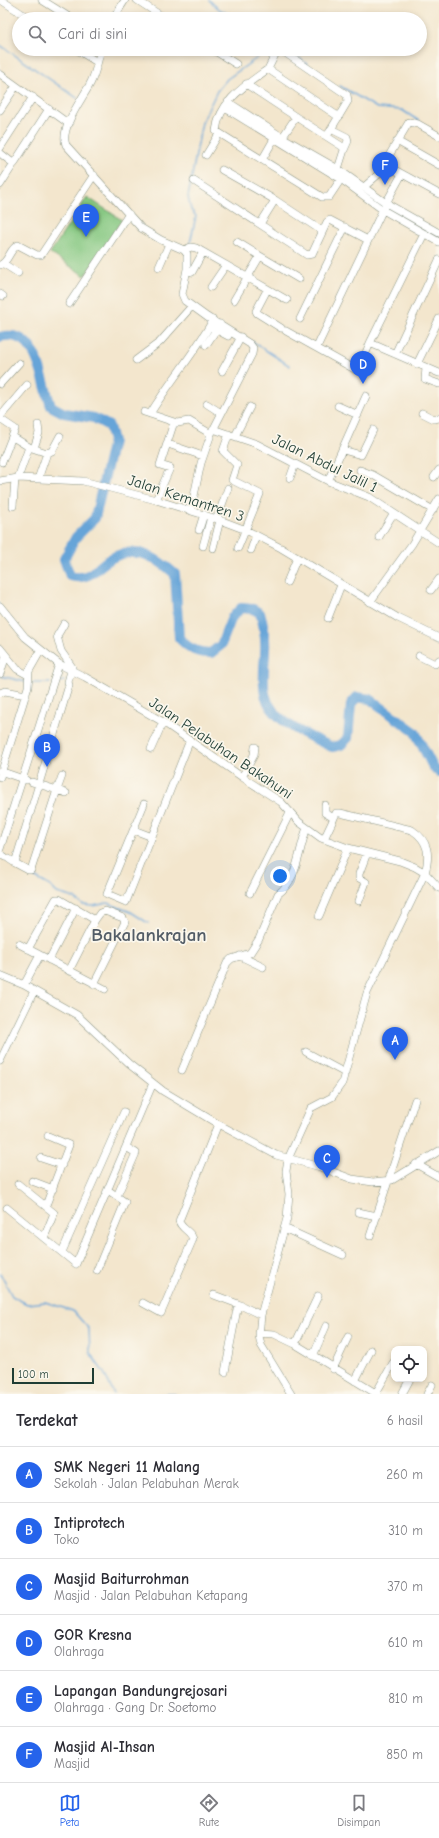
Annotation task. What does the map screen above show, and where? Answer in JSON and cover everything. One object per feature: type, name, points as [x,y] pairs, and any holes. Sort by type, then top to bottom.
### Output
[{"type":"street","points":[[2,0],[20,12]]},
{"type":"street","points":[[42,0],[61,12]]},
{"type":"street","points":[[117,12],[125,0]]},
{"type":"street","points":[[137,0],[155,12]]},
{"type":"street","points":[[87,56],[97,62]]},
{"type":"street","points":[[99,56],[91,83],[73,113],[65,139],[66,145],[146,232],[184,250],[187,254],[188,262],[182,294],[184,299],[191,307],[228,336]]},
{"type":"street","points":[[223,56],[236,64]]},
{"type":"street","points":[[275,56],[268,70],[235,93],[226,105],[216,126],[216,131],[218,134],[322,197],[329,197],[345,180]]},
{"type":"street","points":[[290,56],[347,95],[348,101],[327,136]]},
{"type":"street","points":[[268,70],[339,117]]},
{"type":"street","points":[[0,74],[69,124]]},
{"type":"street","points":[[246,84],[327,136],[344,150]]},
{"type":"street","points":[[0,110],[16,86]]},
{"type":"street","points":[[0,148],[32,97]]},
{"type":"street","points":[[226,105],[345,180],[384,207],[407,220],[439,233]]},
{"type":"street","points":[[0,185],[49,109]]},
{"type":"street","points":[[262,160],[296,117]]},
{"type":"street","points":[[364,187],[381,172],[384,164],[407,125],[412,122],[439,136]]},
{"type":"street","points":[[331,129],[347,137],[348,141],[338,169]]},
{"type":"street","points":[[206,155],[218,134]]},
{"type":"street","points":[[279,139],[338,169],[345,180],[364,187],[384,207]]},
{"type":"street","points":[[397,141],[439,165]]},
{"type":"street","points":[[0,153],[14,164]]},
{"type":"street","points":[[384,164],[439,194]]},
{"type":"street","points":[[222,170],[275,200],[322,231]]},
{"type":"street","points":[[317,347],[384,207],[402,174]]},
{"type":"street","points":[[18,273],[2,265],[14,246],[18,245],[37,255],[41,255],[94,175]]},
{"type":"street","points":[[194,181],[307,255],[312,254],[322,231],[330,220],[368,240]]},
{"type":"street","points":[[260,224],[275,200]]},
{"type":"street","points":[[69,304],[129,214]]},
{"type":"street","points":[[407,220],[424,234],[439,242]]},
{"type":"street","points":[[300,319],[345,227]]},
{"type":"street","points":[[267,290],[256,311],[257,313],[357,370],[424,234]]},
{"type":"street","points":[[236,242],[299,279]]},
{"type":"street","points":[[159,267],[170,244]]},
{"type":"street","points":[[184,250],[194,247],[267,290],[287,300]]},
{"type":"street","points":[[192,272],[203,252]]},
{"type":"street","points":[[234,300],[260,256]]},
{"type":"street","points":[[395,354],[439,260]]},
{"type":"street","points":[[211,287],[226,265]]},
{"type":"street","points":[[136,360],[160,342],[191,307]]},
{"type":"street","points":[[417,364],[439,319]]},
{"type":"street","points":[[191,510],[203,456],[212,431],[253,351],[253,346],[241,337],[215,325]]},
{"type":"street","points":[[206,345],[215,325]]},
{"type":"street","name":"Jalan Abdul Jalil 1","points":[[215,325],[147,413],[174,422],[189,421],[212,431],[232,435],[257,444],[328,481],[369,497],[420,532],[439,543]]},
{"type":"street","points":[[222,370],[241,337]]},
{"type":"street","points":[[370,343],[439,373]]},
{"type":"street","points":[[0,384],[19,363]]},
{"type":"street","points":[[426,368],[425,379],[439,384]]},
{"type":"street","points":[[2,462],[13,437],[15,428],[0,418],[27,385]]},
{"type":"street","points":[[328,481],[366,396]]},
{"type":"street","points":[[207,404],[221,413]]},
{"type":"street","points":[[338,406],[358,415]]},
{"type":"street","points":[[238,548],[260,494],[232,480],[237,465],[224,451],[232,435],[250,407]]},
{"type":"street","points":[[422,413],[434,419],[439,418]]},
{"type":"street","points":[[156,500],[170,468],[160,465],[174,422]]},
{"type":"street","points":[[13,506],[16,479],[39,433],[38,425]]},
{"type":"street","points":[[343,450],[361,455],[373,430]]},
{"type":"street","points":[[13,437],[32,448],[47,453],[52,451],[60,436]]},
{"type":"street","points":[[168,444],[203,456]]},
{"type":"street","points":[[38,479],[47,453]]},
{"type":"street","points":[[290,478],[295,464]]},
{"type":"street","points":[[360,470],[373,475],[433,510]]},
{"type":"street","points":[[434,478],[439,470]]},
{"type":"street","name":"Jalan Kemantren 3","points":[[0,481],[16,479],[83,481],[121,490],[216,518],[256,535],[401,620],[439,638]]},
{"type":"street","points":[[203,546],[228,488]]},
{"type":"street","points":[[370,602],[420,532],[439,499]]},
{"type":"street","points":[[199,530],[204,514]]},
{"type":"street","points":[[380,537],[393,514]]},
{"type":"street","points":[[213,548],[216,518]]},
{"type":"street","points":[[251,550],[256,535]]},
{"type":"street","points":[[287,582],[297,558]]},
{"type":"street","points":[[431,590],[439,579]]},
{"type":"street","points":[[328,618],[341,585]]},
{"type":"street","name":"Jalan Pelabuhan Bakahuni","points":[[0,606],[25,637],[59,664],[164,722],[242,777],[281,802],[290,813],[307,828],[324,839],[348,848],[400,861],[425,873],[439,888]]},
{"type":"street","points":[[0,849],[59,721],[72,670],[71,663],[61,651],[57,638],[64,624]]},
{"type":"street","points":[[0,648],[17,669],[28,675]]},
{"type":"street","points":[[41,650],[28,675],[28,688],[1,773],[66,793]]},
{"type":"street","points":[[0,674],[6,656]]},
{"type":"street","points":[[419,656],[435,664],[439,660]]},
{"type":"street","points":[[59,664],[30,782],[7,858],[28,870],[31,870],[62,776]]},
{"type":"street","points":[[0,693],[5,691],[26,695]]},
{"type":"street","points":[[151,749],[164,722]]},
{"type":"street","points":[[144,804],[107,894],[126,902],[190,740]]},
{"type":"street","points":[[242,777],[254,755],[255,746]]},
{"type":"street","points":[[325,805],[324,812],[334,818]]},
{"type":"street","points":[[291,1394],[261,1345],[259,1333],[261,1315],[284,1228],[289,1199],[286,1171],[288,1159],[312,1108],[335,1094],[342,1083],[367,993],[425,873],[428,859],[428,848],[419,834],[412,830],[340,812],[336,813],[324,839]]},
{"type":"street","points":[[250,893],[290,813]]},
{"type":"street","points":[[182,1070],[227,963],[231,959],[250,953],[259,939],[278,894],[284,889],[298,864],[302,839],[307,828]]},
{"type":"street","points":[[134,830],[152,837]]},
{"type":"street","points":[[319,916],[348,848]]},
{"type":"street","points":[[359,900],[366,882],[359,878],[359,874],[367,853]]},
{"type":"street","points":[[28,949],[54,901],[59,899],[95,920]]},
{"type":"street","points":[[50,960],[76,908]]},
{"type":"street","points":[[69,971],[100,913],[105,911],[123,918],[125,922],[94,984]]},
{"type":"street","points":[[19,944],[105,989]]},
{"type":"street","points":[[24,985],[40,955]]},
{"type":"street","points":[[240,956],[263,967]]},
{"type":"street","points":[[0,975],[24,985],[77,1015],[153,1083],[218,1124],[267,1151],[288,1159],[320,1167],[358,1181],[373,1182],[388,1181],[439,1151]]},
{"type":"street","points":[[0,1061],[34,991]]},
{"type":"street","points":[[306,1052],[346,1073]]},
{"type":"street","points":[[6,1208],[76,1264],[153,1083]]},
{"type":"street","points":[[370,1236],[415,1100]]},
{"type":"street","points":[[62,1252],[124,1112]]},
{"type":"street","points":[[143,1303],[161,1313],[193,1239],[191,1234],[180,1225],[179,1222],[218,1124]]},
{"type":"street","points":[[46,1205],[62,1165],[68,1145],[48,1136]]},
{"type":"street","points":[[117,1196],[136,1153],[126,1147]]},
{"type":"street","points":[[41,1158],[62,1165]]},
{"type":"street","points":[[416,1164],[439,1177]]},
{"type":"street","points":[[32,1181],[53,1189]]},
{"type":"street","points":[[18,1184],[46,1205],[54,1213],[44,1238]]},
{"type":"street","points":[[96,1270],[125,1202],[108,1190]]},
{"type":"street","points":[[358,1212],[377,1216]]},
{"type":"street","points":[[284,1228],[343,1255]]},
{"type":"street","points":[[214,1295],[261,1315]]},
{"type":"street","points":[[295,1344],[318,1296]]},
{"type":"street","points":[[225,1372],[238,1304]]},
{"type":"street","points":[[313,1356],[326,1326]]},
{"type":"street","points":[[259,1333],[274,1334],[295,1344],[333,1369],[376,1394],[391,1367]]},
{"type":"street","points":[[333,1369],[348,1337]]},
{"type":"street","points":[[355,1381],[371,1350]]},
{"type":"street","points":[[402,1394],[408,1382]]},
{"type":"street","points":[[427,1394],[432,1385]]},
{"type":"green space","points":[[87,197],[122,220],[85,276],[50,253]]},
{"type":"waterway","points":[[209,0],[224,12]]},
{"type":"waterway","points":[[0,45],[12,53]]},
{"type":"waterway","points":[[16,56],[77,98]]},
{"type":"waterway","points":[[190,243],[196,216],[191,210],[188,197],[202,122],[217,91],[227,79],[258,56]]},
{"type":"waterway","points":[[297,56],[307,64]]},
{"type":"waterway","points":[[340,86],[377,108],[402,110],[419,121]]},
{"type":"waterway","points":[[190,260],[191,269]]},
{"type":"waterway","points":[[0,337],[13,336],[23,340],[30,348],[41,371],[51,406],[64,413],[94,418],[109,426],[113,441],[95,518],[76,537],[64,559],[70,576],[78,577],[90,574],[110,559],[124,553],[140,553],[162,563],[175,574],[179,638],[190,648],[202,652],[211,653],[221,645],[232,617],[241,608],[253,609],[260,613],[262,620],[265,646],[264,688],[269,704],[275,713],[302,733],[332,747],[341,745],[348,738],[351,704],[357,697],[370,699],[415,732],[433,767],[439,772]]},
{"type":"waterway","points":[[253,342],[290,366]]},
{"type":"waterway","points":[[1,676],[26,682]]},
{"type":"waterway","points":[[56,682],[64,681]]},
{"type":"waterway","points":[[32,683],[50,683]]},
{"type":"waterway","points":[[27,873],[50,886],[57,893],[74,898],[83,905],[93,906],[108,903],[131,912],[148,923]]},
{"type":"waterway","points":[[0,1273],[12,1296],[27,1304],[45,1302],[73,1311],[89,1329],[90,1353],[104,1373],[114,1394]]},
{"type":"waterway","points":[[166,1394],[175,1394]]},
{"type":"place","name":"Masjid Al-Ihsan","points":[[385,185]]},
{"type":"place","name":"Lapangan Bandungrejosari","points":[[86,237]]},
{"type":"place","name":"GOR Kresna","points":[[363,384]]},
{"type":"place","name":"Intiprotech","points":[[47,767]]},
{"type":"place","name":"SMK Negeri 11 Malang","points":[[395,1060]]},
{"type":"place","name":"Masjid Baiturrohman","points":[[327,1178]]},
{"type":"district","name":"Bakalankrajan","points":[[149,934]]}]
